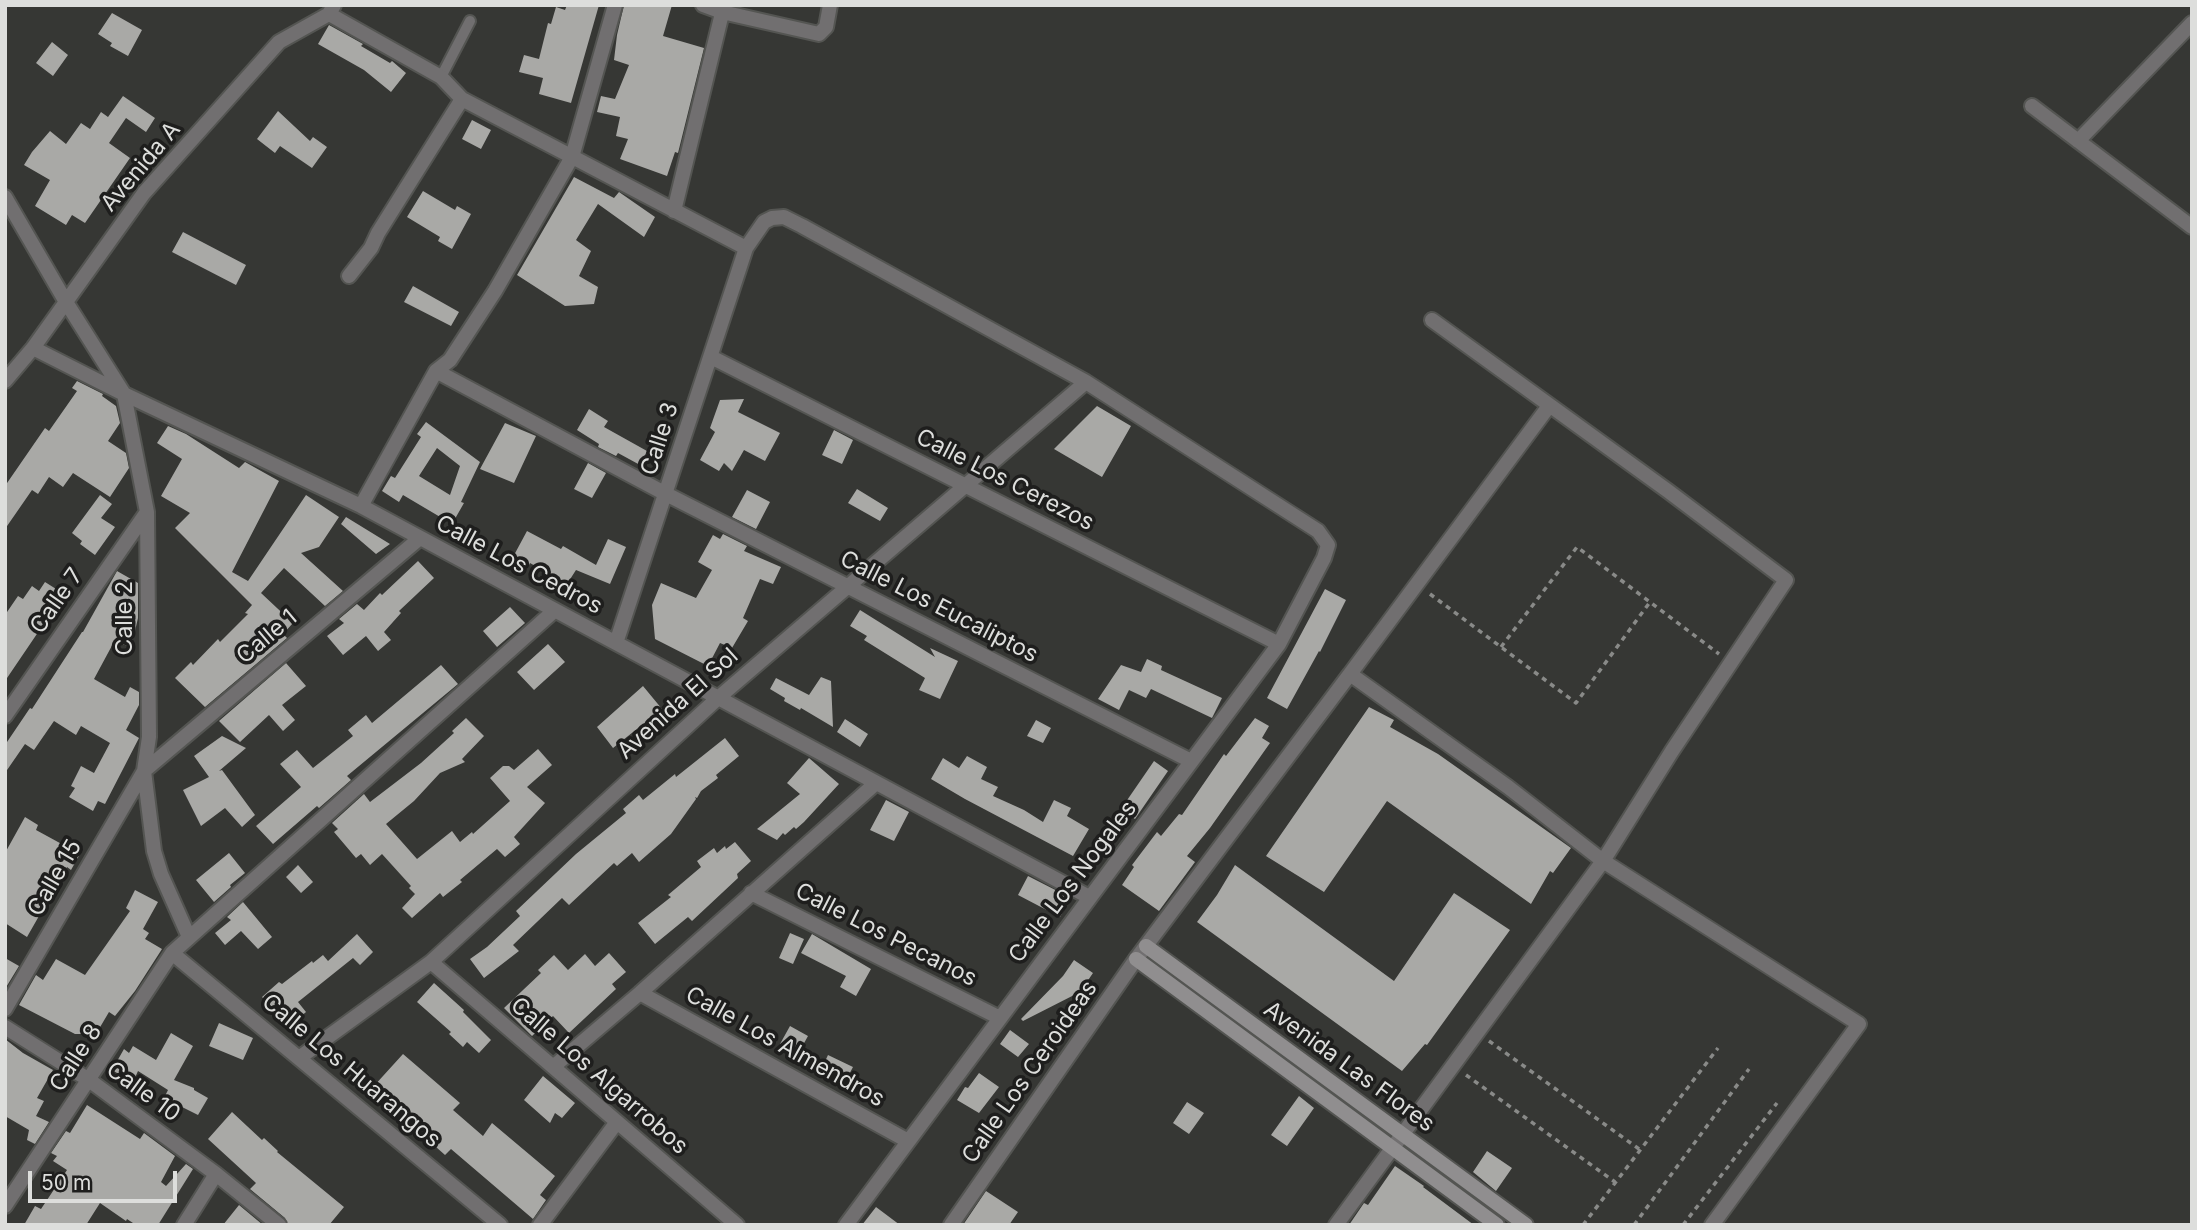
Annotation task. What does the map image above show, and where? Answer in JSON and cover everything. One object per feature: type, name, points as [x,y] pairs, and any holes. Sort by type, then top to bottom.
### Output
[{"type":"street","points":[[361,506],[436,371],[450,360],[495,291],[572,157],[615,5]]},
{"type":"street","points":[[703,5],[819,34],[825,27],[830,5]]},
{"type":"street","points":[[674,211],[723,9]]},
{"type":"street","points":[[331,10],[441,76],[462,99],[746,248]]},
{"type":"street","name":"Avenida A","points":[[5,381],[33,348],[144,192],[279,42],[331,10]]},
{"type":"street","points":[[2078,141],[2190,28]]},
{"type":"street","points":[[349,276],[371,248],[462,99]]},
{"type":"street","points":[[2032,106],[2192,227]]},
{"type":"street","points":[[5,197],[124,394]]},
{"type":"street","name":"Calle 3","points":[[616,643],[746,248],[764,222],[772,218],[784,218],[1086,382],[1318,531],[1328,545],[1324,558]]},
{"type":"street","points":[[1336,1225],[1603,861],[1672,751],[1786,580],[1432,320]]},
{"type":"street","points":[[33,348],[124,394]]},
{"type":"street","name":"Calle Los Cerezos","points":[[711,357],[1279,644]]},
{"type":"street","name":"Calle Los Eucaliptos","points":[[436,371],[666,494],[1191,761]]},
{"type":"street","name":"Avenida El Sol","points":[[299,1058],[431,962],[718,698],[1086,382]]},
{"type":"street","name":"Calle Los Cedros","points":[[124,394],[361,506],[1090,897]]},
{"type":"street","name":"Calle 2","points":[[124,394],[147,512],[149,737],[144,771],[154,851],[161,874],[189,937]]},
{"type":"street","name":"Calle Los Ceroideas","points":[[951,1225],[1136,959],[1549,406]]},
{"type":"street","name":"Calle 7","points":[[5,716],[147,512]]},
{"type":"street","name":"Calle 1","points":[[144,771],[421,538]]},
{"type":"street","name":"Calle Los Nogales","points":[[846,1225],[1279,644],[1324,558]]},
{"type":"street","name":"Calle 8","points":[[5,1206],[172,953],[555,610]]},
{"type":"street","points":[[1350,674],[1508,787],[1603,861],[1859,1024],[1712,1225]]},
{"type":"street","name":"Calle 15","points":[[5,1009],[144,771]]},
{"type":"street","points":[[553,1067],[876,783]]},
{"type":"street","name":"Calle Los Pecanos","points":[[751,893],[1000,1018]]},
{"type":"street","name":"Avenida Las Flores","points":[[1146,946],[1526,1225]]},
{"type":"street","name":"Calle Los Huarangos","points":[[172,953],[500,1225]]},
{"type":"street","name":"Avenida Las Flores","points":[[1136,959],[1497,1225]]},
{"type":"street","name":"Calle Los Algarrobos","points":[[431,962],[737,1225]]},
{"type":"street","name":"Calle Los Almendros","points":[[640,993],[908,1141]]},
{"type":"street","name":"Calle 10","points":[[5,1027],[89,1080],[216,1174],[279,1225]]},
{"type":"street","points":[[540,1225],[617,1122]]},
{"type":"street","points":[[184,1225],[216,1174]]},
{"type":"lane","points":[[441,76],[470,21]]},
{"type":"path","points":[[1501,647],[1577,547],[1732,663]]},
{"type":"path","points":[[1417,584],[1576,703],[1650,602]]},
{"type":"path","points":[[1476,1032],[1640,1149]]},
{"type":"path","points":[[1583,1225],[1718,1048]]},
{"type":"path","points":[[1453,1065],[1615,1182]]},
{"type":"path","points":[[1634,1225],[1749,1069]]},
{"type":"path","points":[[1683,1225],[1777,1103]]},
{"type":"building","points":[[567,5],[599,5],[571,103],[539,94],[543,78],[519,72],[524,55],[539,59],[548,23],[551,24],[556,7],[565,10]]},
{"type":"building","points":[[624,5],[672,5],[663,36],[704,48],[678,153],[675,152],[667,176],[620,159],[628,139],[616,136],[620,117],[597,112],[601,96],[615,99],[629,65],[614,60]]},
{"type":"building","points":[[112,13],[142,30],[128,56],[110,46],[112,43],[98,34]]},
{"type":"building","points":[[329,25],[390,63],[392,61],[406,73],[391,92],[364,70],[318,44]]},
{"type":"building","points":[[52,42],[68,55],[53,76],[36,63]]},
{"type":"building","points":[[123,96],[155,118],[146,132],[126,118],[109,143],[130,158],[85,223],[72,215],[66,225],[35,206],[50,180],[24,165],[50,131],[66,144],[81,123],[90,129],[101,112],[108,117]]},
{"type":"building","points":[[278,111],[310,141],[313,137],[327,147],[312,168],[280,146],[275,153],[257,139]]},
{"type":"building","points":[[472,120],[491,130],[481,149],[462,139]]},
{"type":"building","points":[[574,177],[614,198],[619,192],[655,217],[644,237],[598,204],[576,240],[591,251],[579,276],[598,287],[594,304],[565,306],[517,275]]},
{"type":"building","points":[[423,191],[455,210],[457,206],[471,214],[452,249],[438,241],[440,237],[407,217]]},
{"type":"building","points":[[183,232],[246,265],[236,285],[172,252]]},
{"type":"building","points":[[413,286],[459,312],[451,326],[404,302]]},
{"type":"building","points":[[77,381],[103,394],[102,396],[116,406],[120,423],[108,441],[126,453],[129,468],[110,497],[73,473],[63,487],[49,477],[38,494],[32,490],[5,529],[5,486],[45,428],[49,431],[77,391],[72,388]]},
{"type":"building","points":[[744,399],[738,412],[780,433],[765,461],[744,450],[732,471],[724,463],[719,471],[700,460],[715,432],[710,428],[720,400]]},
{"type":"building","points":[[1097,406],[1131,426],[1102,477],[1054,449]]},
{"type":"building","points":[[589,409],[608,421],[604,427],[647,451],[640,465],[618,453],[616,456],[598,447],[599,444],[577,430]]},
{"type":"building","points":[[426,422],[480,462],[461,502],[464,503],[452,524],[403,495],[399,502],[382,491],[391,476],[395,478],[421,437],[417,434]],"holes":[[[437,448],[460,466],[450,495],[419,476]]]},
{"type":"building","points":[[505,423],[536,436],[514,483],[480,469]]},
{"type":"building","points":[[168,426],[186,434],[239,468],[245,462],[279,481],[232,572],[248,581],[306,495],[339,517],[319,547],[301,553],[343,591],[325,606],[284,568],[261,593],[293,623],[283,634],[287,638],[205,707],[175,678],[191,662],[193,665],[218,639],[220,642],[248,614],[245,613],[252,605],[175,528],[190,513],[161,496],[182,459],[157,443]]},
{"type":"building","points":[[834,430],[853,440],[842,464],[822,455]]},
{"type":"building","points":[[588,463],[606,473],[592,498],[574,489]]},
{"type":"building","points":[[857,489],[888,508],[880,521],[848,503]]},
{"type":"building","points":[[747,490],[770,502],[756,529],[732,517]]},
{"type":"building","points":[[100,495],[112,504],[101,518],[115,527],[95,555],[80,544],[82,541],[72,533]]},
{"type":"building","points":[[346,517],[390,544],[376,554],[341,524]]},
{"type":"building","points":[[527,531],[561,549],[563,546],[596,565],[608,539],[626,547],[610,584],[576,570],[567,584],[530,563],[529,565],[513,557]]},
{"type":"building","points":[[723,534],[747,546],[744,551],[781,567],[773,584],[760,579],[743,618],[748,621],[732,648],[720,643],[708,666],[655,639],[652,605],[661,583],[696,598],[712,570],[698,562],[713,535],[720,539]]},
{"type":"building","points":[[418,561],[434,578],[399,611],[401,613],[384,632],[391,640],[378,651],[366,636],[343,655],[327,636],[344,623],[339,619],[357,604],[364,610]]},
{"type":"building","points":[[117,571],[138,583],[138,618],[131,648],[115,640],[94,679],[125,697],[130,687],[139,692],[139,705],[126,730],[139,738],[105,804],[98,801],[93,811],[69,797],[75,788],[71,786],[81,766],[94,773],[110,743],[81,726],[76,735],[54,721],[34,750],[25,744],[5,773],[5,745],[83,632]]},
{"type":"building","points":[[45,582],[64,594],[5,681],[5,615],[18,596],[23,599],[32,586],[39,591]]},
{"type":"building","points":[[1325,589],[1346,600],[1287,709],[1267,698]]},
{"type":"building","points":[[510,607],[525,623],[497,647],[483,631]]},
{"type":"building","points":[[860,610],[935,657],[930,648],[958,661],[940,699],[919,690],[925,678],[864,640],[867,636],[850,626]]},
{"type":"building","points":[[548,644],[565,662],[534,690],[517,672]]},
{"type":"building","points":[[1147,659],[1162,666],[1161,670],[1222,698],[1212,718],[1151,689],[1146,698],[1129,690],[1119,710],[1098,699],[1121,665],[1141,672]]},
{"type":"building","points":[[286,663],[306,686],[282,705],[295,720],[283,731],[269,715],[240,742],[219,721]]},
{"type":"building","points":[[441,665],[458,684],[347,776],[351,780],[273,844],[256,826],[301,787],[280,764],[297,750],[313,768],[353,736],[348,730],[366,715],[372,723]]},
{"type":"building","points":[[821,677],[831,681],[833,727],[784,701],[785,698],[770,689],[776,678],[809,695]]},
{"type":"building","points":[[643,686],[662,709],[613,748],[597,727]]},
{"type":"building","points":[[1369,707],[1394,720],[1390,727],[1438,754],[1571,848],[1553,873],[1550,871],[1531,904],[1387,801],[1324,892],[1266,856]]},
{"type":"building","points":[[466,718],[484,736],[462,759],[465,762],[440,773],[414,801],[386,824],[417,859],[452,831],[460,842],[472,832],[473,834],[510,801],[490,778],[503,766],[514,770],[538,749],[552,765],[527,787],[545,803],[514,837],[520,844],[505,857],[497,849],[460,880],[462,882],[443,897],[440,893],[412,918],[402,908],[415,894],[409,888],[411,886],[382,854],[370,865],[361,854],[356,858],[334,832],[338,829],[332,823],[364,794],[370,802],[421,763],[454,733],[452,731]]},
{"type":"building","points":[[1255,718],[1269,726],[1262,738],[1270,743],[1187,856],[1195,862],[1159,911],[1122,885],[1134,867],[1132,865],[1157,832],[1161,836],[1179,814],[1182,815],[1224,754],[1226,756]]},
{"type":"building","points":[[845,719],[868,734],[860,747],[837,732]]},
{"type":"building","points":[[1036,720],[1051,728],[1043,743],[1027,736]]},
{"type":"building","points":[[222,736],[246,748],[219,771],[222,770],[255,815],[242,827],[225,808],[201,826],[183,790],[209,777],[194,756]]},
{"type":"building","points":[[725,738],[739,756],[695,797],[671,834],[639,862],[632,853],[617,866],[614,863],[569,905],[562,898],[513,945],[519,951],[484,978],[470,959],[520,916],[516,911],[576,854],[626,813],[623,809],[639,795],[643,800]]},
{"type":"building","points":[[967,756],[987,767],[981,779],[998,787],[993,796],[1043,822],[1054,800],[1071,808],[1067,816],[1089,829],[1073,856],[931,779],[943,758],[959,768]]},
{"type":"building","points":[[809,758],[839,784],[804,822],[785,835],[783,833],[777,840],[757,829],[800,794],[787,783]]},
{"type":"building","points":[[1154,761],[1168,771],[1135,819],[1121,809]]},
{"type":"building","points":[[886,800],[909,812],[894,841],[870,830]]},
{"type":"building","points":[[25,817],[38,825],[36,830],[80,854],[71,870],[67,867],[27,937],[5,923],[5,853]]},
{"type":"building","points":[[735,842],[751,861],[737,874],[738,878],[692,921],[688,917],[655,944],[638,923],[671,897],[668,895],[701,867],[697,861],[714,848],[717,853]]},
{"type":"building","points":[[229,853],[245,873],[214,902],[196,880]]},
{"type":"building","points":[[298,865],[313,882],[301,893],[286,877]]},
{"type":"building","points":[[1235,865],[1394,981],[1454,893],[1510,930],[1427,1045],[1425,1044],[1402,1071],[1197,922]]},
{"type":"building","points":[[1028,876],[1071,898],[1060,917],[1018,895]]},
{"type":"building","points":[[135,890],[158,902],[143,929],[149,933],[145,939],[162,949],[115,1016],[109,1012],[96,1034],[75,1034],[19,1005],[36,975],[43,980],[56,959],[85,975],[130,911],[126,908]]},
{"type":"building","points":[[243,902],[272,937],[258,949],[241,931],[225,945],[215,933],[231,920],[227,917]]},
{"type":"building","points":[[790,933],[804,939],[793,964],[779,958]]},
{"type":"building","points":[[357,934],[373,952],[360,965],[353,958],[298,1002],[306,1012],[292,1024],[276,1005],[273,1008],[262,997],[279,982],[282,984],[323,955],[328,961]]},
{"type":"building","points":[[812,934],[871,969],[856,996],[840,987],[846,976],[801,953]]},
{"type":"building","points":[[609,953],[626,972],[612,984],[616,989],[569,1033],[553,1016],[532,1036],[504,1008],[541,973],[538,970],[554,955],[568,970],[585,954],[595,966]]},
{"type":"building","points":[[5,958],[19,966],[5,989]]},
{"type":"building","points":[[1074,960],[1093,973],[1080,992],[1023,1021],[1021,1019],[1063,976]]},
{"type":"building","points":[[434,983],[464,1010],[491,1040],[479,1053],[467,1042],[463,1047],[449,1034],[451,1032],[417,1002]]},
{"type":"building","points":[[219,1023],[253,1038],[243,1060],[209,1046]]},
{"type":"building","points":[[790,1026],[808,1036],[798,1054],[780,1044]]},
{"type":"building","points":[[1010,1030],[1029,1044],[1018,1057],[1000,1044]]},
{"type":"building","points":[[171,1033],[193,1046],[174,1080],[194,1088],[208,1098],[198,1115],[164,1098],[168,1090],[138,1071],[134,1080],[112,1070],[124,1049],[129,1053],[133,1046],[156,1060]]},
{"type":"building","points":[[5,1039],[53,1070],[37,1098],[44,1101],[36,1116],[49,1122],[35,1144],[27,1140],[29,1130],[5,1116]]},
{"type":"building","points":[[403,1054],[460,1103],[453,1110],[483,1136],[492,1123],[555,1176],[540,1195],[546,1200],[533,1219],[451,1149],[445,1155],[427,1139],[433,1132],[397,1102],[395,1105],[373,1087]]},
{"type":"building","points":[[828,1055],[853,1067],[844,1084],[820,1072]]},
{"type":"building","points":[[979,1073],[999,1087],[979,1113],[957,1100]]},
{"type":"building","points":[[543,1076],[575,1103],[562,1118],[555,1113],[550,1123],[524,1100]]},
{"type":"building","points":[[1299,1096],[1314,1108],[1287,1146],[1271,1135]]},
{"type":"building","points":[[1187,1102],[1204,1113],[1189,1134],[1173,1123]]},
{"type":"building","points":[[87,1105],[140,1139],[144,1133],[175,1156],[161,1182],[166,1186],[186,1164],[193,1169],[158,1225],[136,1225],[100,1203],[86,1225],[24,1225],[35,1206],[41,1209],[67,1170],[53,1161],[57,1156],[51,1153],[66,1131],[70,1133]]},
{"type":"building","points":[[232,1112],[344,1207],[329,1225],[288,1225],[285,1218],[250,1189],[256,1183],[208,1139]]},
{"type":"building","points":[[1487,1151],[1512,1168],[1496,1191],[1473,1172]]},
{"type":"building","points":[[1395,1166],[1474,1225],[1349,1225],[1364,1203],[1368,1205]]},
{"type":"building","points":[[986,1191],[1018,1212],[1009,1225],[963,1225]]},
{"type":"building","points":[[239,1205],[263,1225],[223,1225]]},
{"type":"building","points":[[876,1207],[900,1225],[862,1225]]}]
